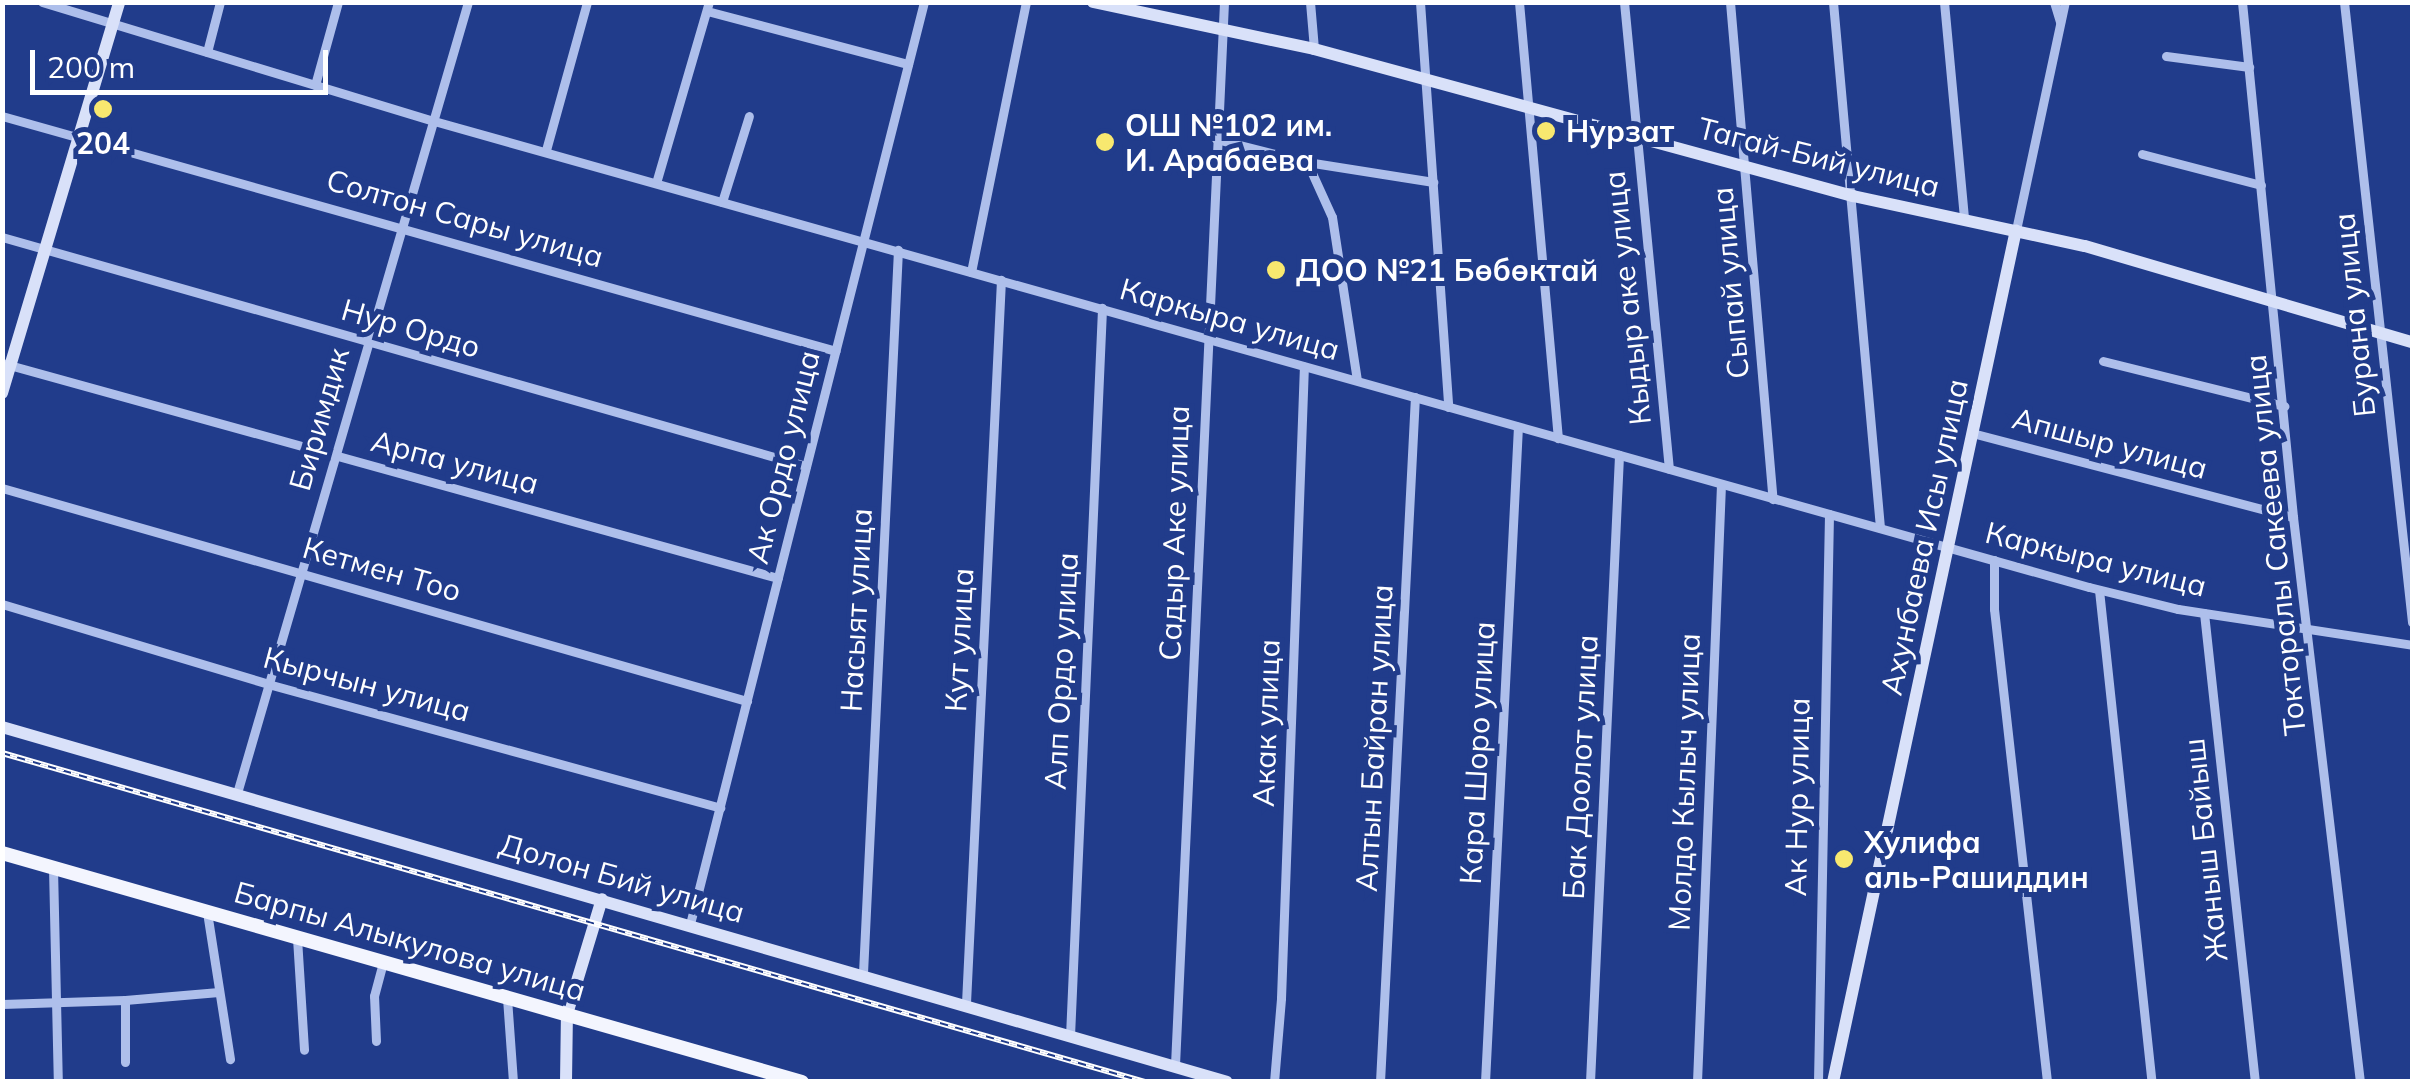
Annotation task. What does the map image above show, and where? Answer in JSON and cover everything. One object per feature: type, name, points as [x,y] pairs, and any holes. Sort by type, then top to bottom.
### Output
[{"type":"main road","name":"Барпы Алыкулова улица","points":[[2,853],[567,1014],[770,1077],[802,1082]]},
{"type":"street","name":"Каркыра улица","points":[[42,2],[315,86],[2100,590],[2204,613],[2412,645]]},
{"type":"street","points":[[2,393],[6,364],[46,250],[119,2]]},
{"type":"street","points":[[207,52],[220,2]]},
{"type":"street","points":[[315,86],[338,2]]},
{"type":"street","name":"Биримдик","points":[[237,793],[468,2]]},
{"type":"street","points":[[546,150],[587,2]]},
{"type":"street","name":"Ак Ордо улица","points":[[690,924],[924,2]]},
{"type":"street","points":[[971,272],[1026,2]]},
{"type":"street","name":"Тагай-Бий улица","points":[[1093,2],[1126,6],[1427,77],[1853,196],[2016,230],[2412,342]]},
{"type":"street","name":"Садыр Аке улица","points":[[1175,1065],[1224,2]]},
{"type":"street","points":[[1310,2],[1314,49]]},
{"type":"street","points":[[1420,2],[1448,406]]},
{"type":"street","points":[[1520,2],[1558,438]]},
{"type":"street","name":"Кыдыр аке улица","points":[[1624,2],[1669,469]]},
{"type":"street","name":"Сыпай улица","points":[[1730,2],[1773,499]]},
{"type":"street","points":[[1834,2],[1880,528]]},
{"type":"street","points":[[1944,2],[1964,219]]},
{"type":"street","points":[[2054,2],[2060,24]]},
{"type":"street","name":"Ахунбаева Исы улица","points":[[1833,1082],[2066,2]]},
{"type":"street","name":"Токторалы Сакеева улица","points":[[2242,2],[2293,517],[2310,630],[2360,1082]]},
{"type":"street","name":"Бурана улица","points":[[2344,2],[2412,622]]},
{"type":"street","points":[[656,183],[708,7],[908,64]]},
{"type":"street","points":[[2166,56],[2249,67]]},
{"type":"street","name":"Солтон Сары улица","points":[[2,116],[836,351]]},
{"type":"street","points":[[722,202],[749,116]]},
{"type":"street","points":[[1216,139],[1306,162],[1432,182]]},
{"type":"street","points":[[2142,154],[2261,185]]},
{"type":"street","points":[[1306,162],[1332,218],[1356,380]]},
{"type":"street","name":"Нур Ордо","points":[[2,237],[806,466]]},
{"type":"street","name":"Насыят улица","points":[[863,973],[898,250]]},
{"type":"street","name":"Кут улица","points":[[966,1004],[1001,280]]},
{"type":"street","name":"Алп Ордо улица","points":[[1070,1036],[1102,308]]},
{"type":"street","points":[[2102,361],[2284,406]]},
{"type":"street","name":"Арпа улица","points":[[6,364],[778,578]]},
{"type":"street","name":"Акак улица","points":[[1274,1082],[1281,998],[1304,366]]},
{"type":"street","name":"Алтын Байран улица","points":[[1380,1082],[1415,398]]},
{"type":"street","name":"Кара Шоро улица","points":[[1486,1082],[1518,426]]},
{"type":"street","name":"Апшыр улица","points":[[1972,432],[2293,517]]},
{"type":"street","name":"Бак Доолот улица","points":[[1590,1082],[1620,455]]},
{"type":"street","name":"Молдо Кылыч улица","points":[[1697,1082],[1721,484]]},
{"type":"street","name":"Кетмен Тоо","points":[[2,488],[747,701]]},
{"type":"street","name":"Ак Нур улица","points":[[1818,1082],[1828,514]]},
{"type":"street","points":[[1994,560],[1994,608],[2047,1082]]},
{"type":"street","points":[[2100,590],[2152,1082]]},
{"type":"street","name":"Кырчын улица","points":[[2,604],[268,684],[720,808]]},
{"type":"street","name":"Жаныш Байыш","points":[[2204,613],[2255,1082]]},
{"type":"street","name":"Долон Бий улица","points":[[2,728],[863,973],[1228,1082]]},
{"type":"street","points":[[53,868],[58,1082]]},
{"type":"street","points":[[566,1082],[567,1014],[602,899]]},
{"type":"street","points":[[206,912],[230,1059]]},
{"type":"street","points":[[297,938],[304,1050]]},
{"type":"street","points":[[376,1042],[374,996],[383,962]]},
{"type":"street","points":[[2,1004],[219,992]]},
{"type":"street","points":[[507,998],[513,1082]]},
{"type":"street","points":[[125,1000],[126,1062]]},
{"type":"railway","points":[[2,753],[1145,1082]]},
{"type":"place","name":"204","points":[[103,109]]},
{"type":"place","name":"Нурзат","points":[[1546,131]]},
{"type":"place","name":"ОШ №102 им. И. Арабаева","points":[[1105,142]]},
{"type":"place","name":"ДОО №21 Бөбөктай","points":[[1276,270]]},
{"type":"place","name":"Хулифа аль-Рашиддин","points":[[1844,859]]}]
